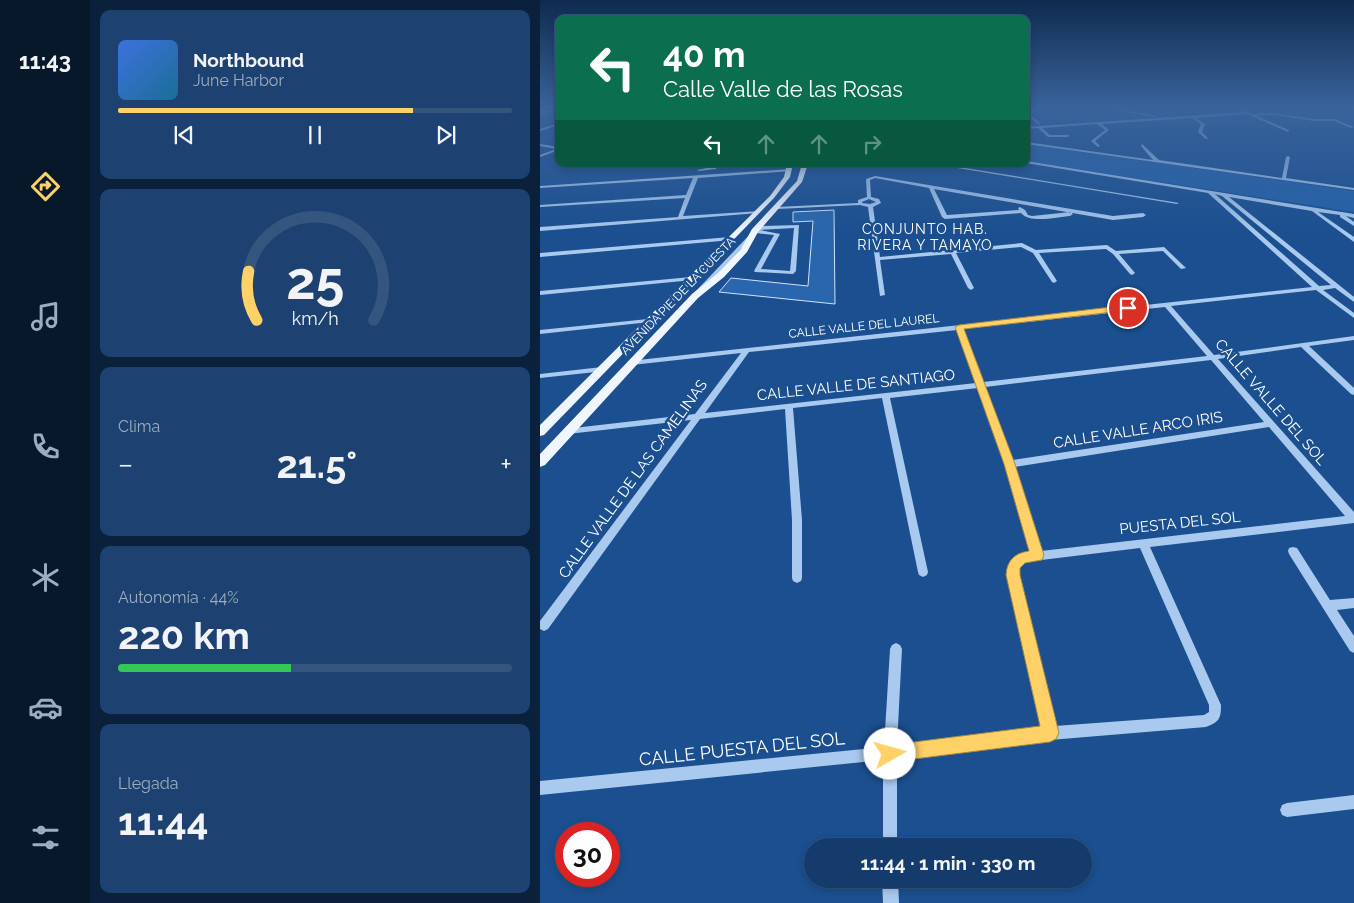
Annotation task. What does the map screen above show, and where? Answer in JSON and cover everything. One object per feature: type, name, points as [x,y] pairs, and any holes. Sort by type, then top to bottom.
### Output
[{"type":"main road","name":"AVENIDA PIE DE LA CUESTA","points":[[540,432],[758,212],[783,184],[790,167]]},
{"type":"main road","name":"AVENIDA PIE DE LA CUESTA","points":[[540,462],[695,296],[720,275],[744,250],[757,229],[800,181],[804,167]]},
{"type":"street","points":[[1071,149],[1354,189]]},
{"type":"street","points":[[1146,149],[1157,161]]},
{"type":"street","points":[[540,157],[555,151]]},
{"type":"street","points":[[540,157],[555,157]]},
{"type":"street","points":[[1284,179],[1288,157]]},
{"type":"street","points":[[1030,163],[1354,216]]},
{"type":"street","points":[[691,170],[709,167]]},
{"type":"street","points":[[540,187],[790,167]]},
{"type":"street","points":[[952,167],[1177,203]]},
{"type":"street","points":[[680,218],[696,176]]},
{"type":"street","points":[[869,198],[868,179],[870,177],[1117,218],[1143,215]]},
{"type":"street","points":[[931,186],[945,217],[1022,211]]},
{"type":"street","points":[[1209,192],[1318,289],[1354,316]]},
{"type":"street","points":[[1223,194],[1354,300]]},
{"type":"street","points":[[540,206],[689,196]]},
{"type":"street","points":[[779,206],[860,202],[869,198],[879,202],[870,206],[860,202]]},
{"type":"street","points":[[1016,201],[1026,216],[1032,218],[1083,213]]},
{"type":"street","points":[[870,206],[882,295]]},
{"type":"street","points":[[1312,209],[1354,240]]},
{"type":"street","points":[[540,229],[758,212]]},
{"type":"street","points":[[1340,214],[1354,224]]},
{"type":"street","points":[[797,226],[793,271],[791,273],[757,271],[777,234],[757,229],[797,226]]},
{"type":"street","points":[[540,255],[730,239]]},
{"type":"street","points":[[877,259],[1016,245],[1026,246],[1035,252],[1054,281]]},
{"type":"street","points":[[1035,252],[1100,246],[1110,248],[1132,273]]},
{"type":"street","points":[[1115,253],[1164,248],[1183,268]]},
{"type":"street","points":[[952,251],[970,288]]},
{"type":"street","points":[[540,293],[691,279]]},
{"type":"street","name":"CALLE VALLE DEL LAUREL","points":[[632,363],[1338,286]]},
{"type":"street","name":"CALLE VALLE DEL SOL","points":[[1166,304],[1354,519]]},
{"type":"street","points":[[540,332],[648,322]]},
{"type":"street","points":[[959,327],[1010,464],[1038,555]]},
{"type":"street","name":"CALLE VALLE DE SANTIAGO","points":[[568,431],[979,385],[1354,338]]},
{"type":"street","points":[[1302,344],[1354,392]]},
{"type":"street","name":"CALLE VALLE DE LAS CAMELINAS","points":[[544,625],[746,350]]},
{"type":"street","points":[[540,376],[602,369]]},
{"type":"street","points":[[885,395],[923,572]]},
{"type":"street","points":[[789,406],[797,520],[797,578]]},
{"type":"street","name":"CALLE VALLE ARCO IRIS","points":[[1010,464],[1271,424]]},
{"type":"street","name":"PUESTA DEL SOL","points":[[1050,733],[1013,575],[1014,566],[1022,558],[1143,542],[1354,519]]},
{"type":"street","points":[[1143,542],[1216,705],[1215,715]]},
{"type":"street","points":[[1293,551],[1354,646]]},
{"type":"street","points":[[1328,605],[1354,603]]},
{"type":"street","points":[[890,838],[890,754],[896,648]]},
{"type":"street","name":"CALLE PUESTA DEL SOL","points":[[540,788],[890,754],[1050,733],[1206,721],[1215,715]]},
{"type":"street","points":[[1287,810],[1354,802]]},
{"type":"street","points":[[890,888],[890,903]]},
{"type":"shaded area","points":[[1030,149],[1062,149],[1354,191],[1354,212],[1030,162]]},
{"type":"building","points":[[834,210],[835,304],[719,292],[731,278],[808,286],[813,221],[793,222],[793,212]]},
{"type":"district","name":"CONJUNTO HAB. RIVERA Y TAMAYO","points":[[925,237]]},
{"type":"route","points":[[890,754],[1050,733],[1013,575],[1014,566],[1022,558],[1038,555],[1010,464],[959,327],[1128,308]]}]
